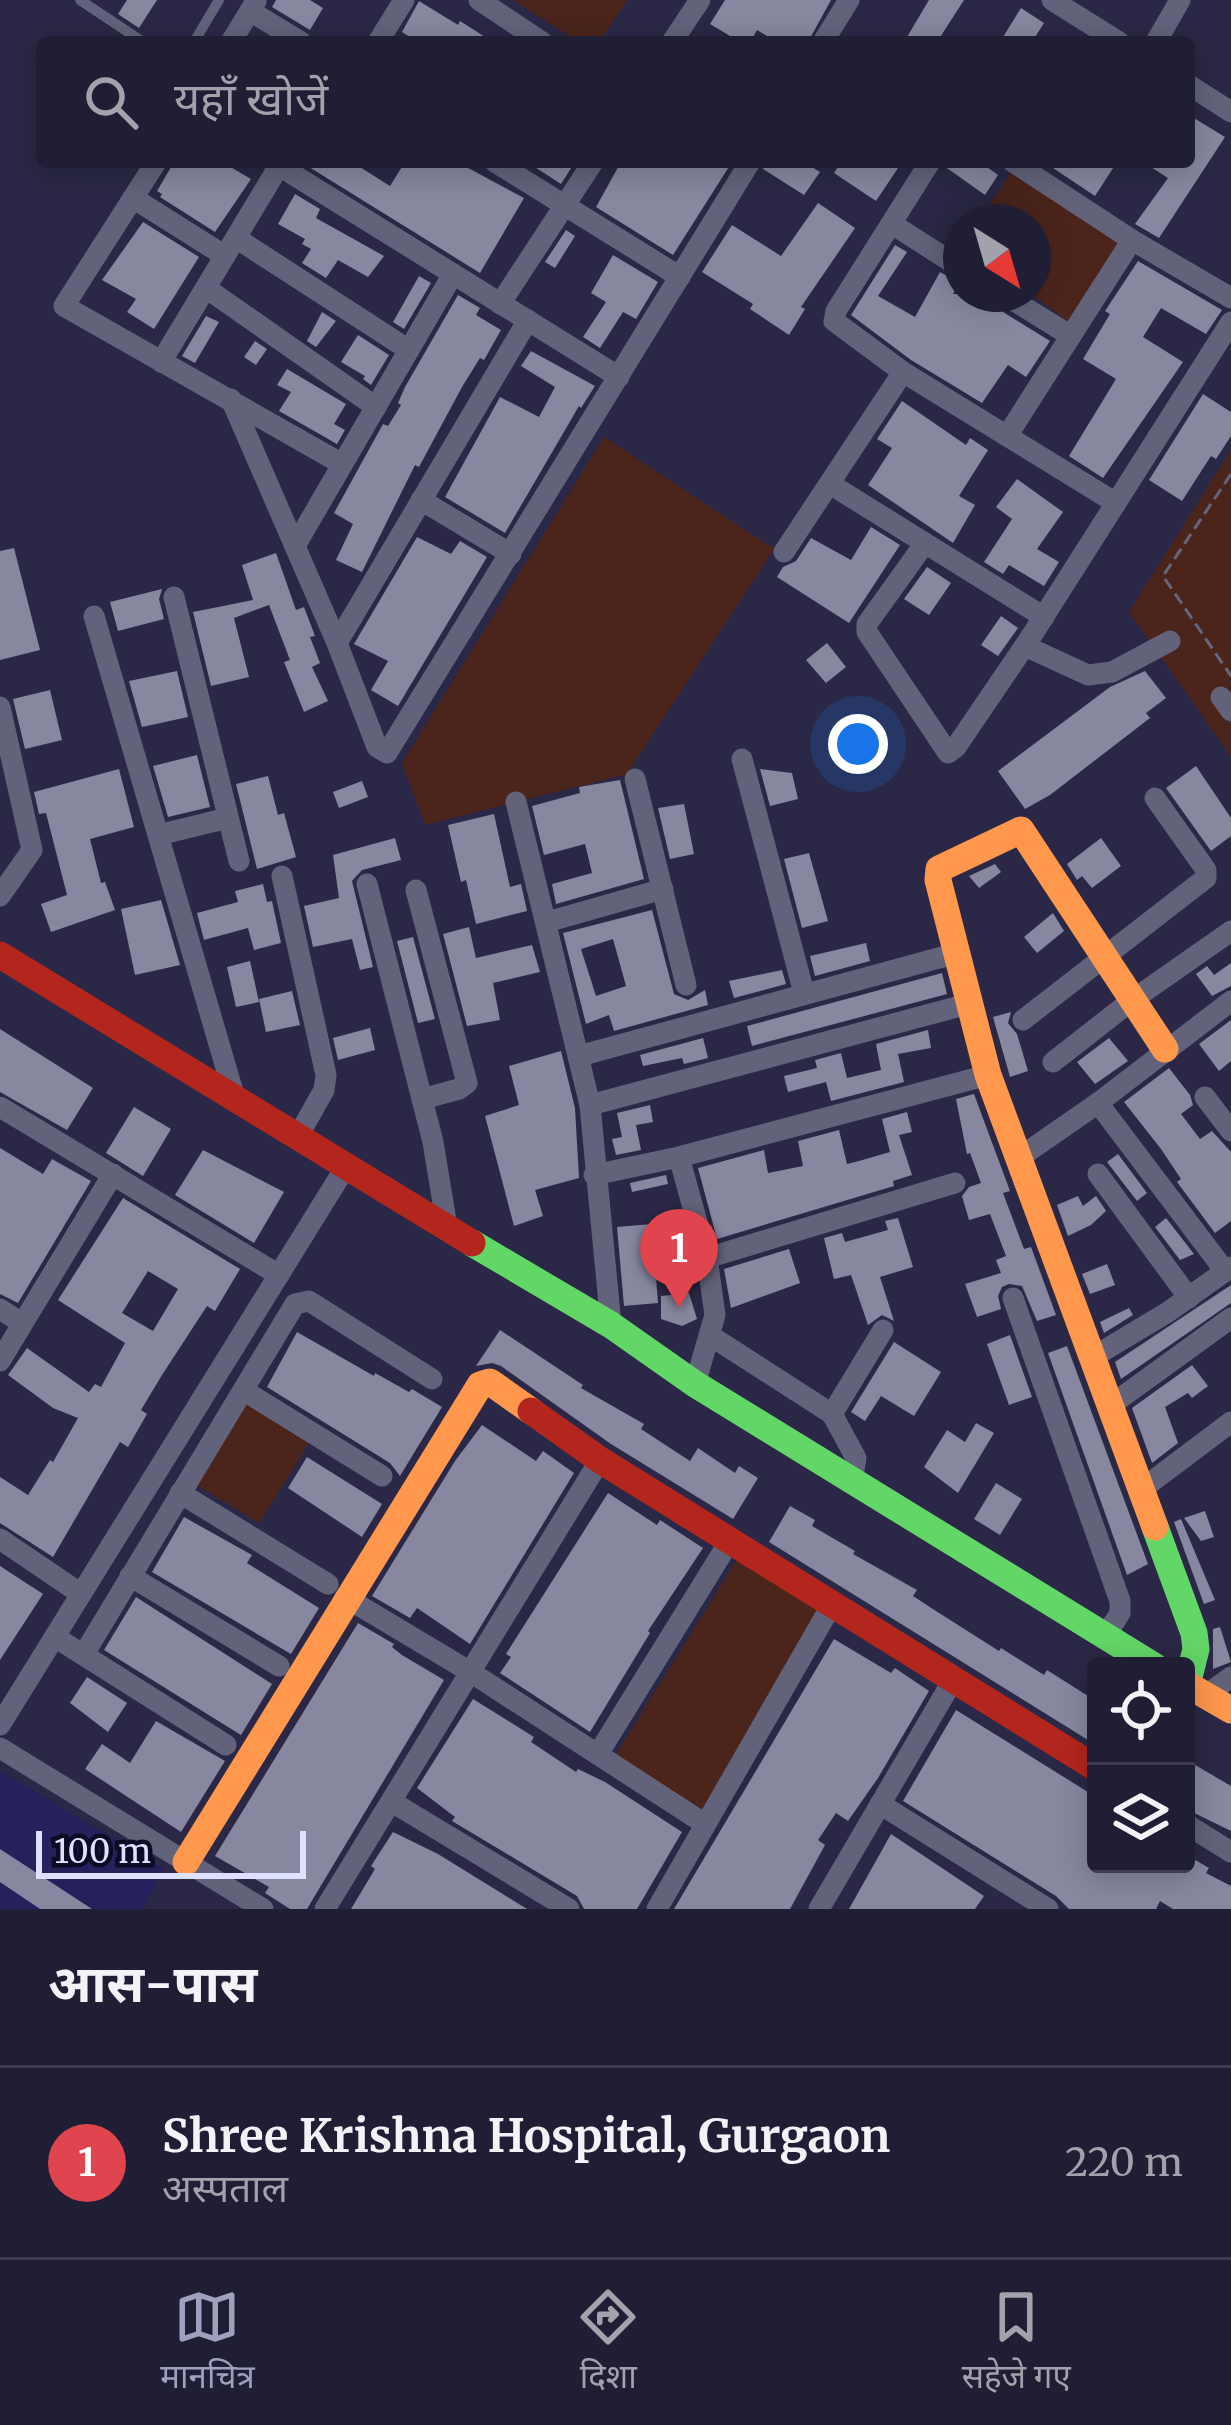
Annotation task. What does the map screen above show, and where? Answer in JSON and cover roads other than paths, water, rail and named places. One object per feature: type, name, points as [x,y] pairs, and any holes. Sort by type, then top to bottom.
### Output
[{"type":"street","points":[[381,36],[404,0]]},
{"type":"street","points":[[479,0],[533,36]]},
{"type":"street","points":[[676,36],[700,0]]},
{"type":"street","points":[[828,36],[849,0]]},
{"type":"street","points":[[1052,0],[1109,36]]},
{"type":"street","points":[[1159,36],[1180,0]]},
{"type":"street","points":[[235,36],[254,5],[293,36]]},
{"type":"street","points":[[1195,90],[1231,112]]},
{"type":"street","points":[[152,168],[64,307],[342,464]]},
{"type":"street","points":[[161,362],[274,168]]},
{"type":"street","points":[[282,168],[619,377]]},
{"type":"street","points":[[505,168],[680,277]]},
{"type":"street","points":[[500,304],[589,168]]},
{"type":"street","points":[[231,399],[338,643],[377,747],[387,753],[746,168]]},
{"type":"street","points":[[927,168],[834,321],[903,372],[1116,503]]},
{"type":"street","points":[[1021,168],[1231,298]]},
{"type":"street","points":[[133,198],[231,247],[409,350]]},
{"type":"street","points":[[892,224],[943,257]]},
{"type":"street","points":[[1007,436],[1132,240]]},
{"type":"street","points":[[295,546],[453,274]]},
{"type":"street","points":[[206,288],[376,407]]},
{"type":"street","points":[[1032,312],[1071,336]]},
{"type":"street","points":[[338,643],[528,320]]},
{"type":"street","points":[[925,543],[867,624],[867,632],[944,751],[956,747],[1025,646],[1231,322]]},
{"type":"street","points":[[784,552],[903,372]]},
{"type":"street","points":[[830,484],[1043,617]]},
{"type":"street","points":[[422,500],[511,554]]},
{"type":"street","points":[[174,597],[239,861]]},
{"type":"street","points":[[94,616],[236,1102]]},
{"type":"street","points":[[1025,646],[1088,675],[1112,672],[1170,641]]},
{"type":"street","points":[[0,707],[32,836],[25,864],[0,896]]},
{"type":"street","points":[[742,759],[804,993]]},
{"type":"street","points":[[635,779],[686,985]]},
{"type":"street","points":[[1023,1020],[1208,874],[1155,798]]},
{"type":"street","points":[[516,802],[590,1105],[610,1325]]},
{"type":"street","points":[[158,835],[229,818]]},
{"type":"street","points":[[1165,1049],[1021,830],[939,869],[988,1075],[1194,1633],[1195,1662]]},
{"type":"street","points":[[282,876],[326,1075],[324,1090],[296,1138]]},
{"type":"street","points":[[368,884],[422,1099],[447,1228]]},
{"type":"street","points":[[547,922],[663,889]]},
{"type":"street","points":[[416,890],[467,1083],[422,1099]]},
{"type":"street","points":[[1053,1063],[1131,1000],[1231,931]]},
{"type":"street","points":[[579,1055],[957,952]]},
{"type":"street","points":[[0,955],[610,1325],[695,1384],[1139,1657]]},
{"type":"street","points":[[1020,1157],[1231,1000]]},
{"type":"street","points":[[590,1105],[968,1004]]},
{"type":"street","points":[[594,1175],[988,1075]]},
{"type":"street","points":[[1205,1097],[1231,1131]]},
{"type":"street","points":[[1093,1358],[1228,1269],[1098,1103]]},
{"type":"street","points":[[0,1107],[279,1275]]},
{"type":"street","points":[[679,1157],[707,1258],[715,1316],[695,1384]]},
{"type":"street","points":[[0,1725],[345,1168]]},
{"type":"street","points":[[0,1361],[113,1174]]},
{"type":"street","points":[[1099,1174],[1189,1298]]},
{"type":"street","points":[[707,1258],[955,1183]]},
{"type":"street","points":[[1013,1298],[1120,1601],[1120,1613],[1105,1637]]},
{"type":"street","points":[[84,1654],[290,1309],[309,1301],[432,1378]]},
{"type":"street","points":[[0,1309],[22,1323]]},
{"type":"street","points":[[1111,1405],[1231,1318]]},
{"type":"street","points":[[832,1414],[884,1330]]},
{"type":"street","points":[[711,1336],[832,1414],[856,1458],[852,1482]]},
{"type":"street","points":[[186,1862],[336,1591],[480,1385],[495,1384],[600,1460],[1091,1765]]},
{"type":"street","points":[[243,1390],[382,1476]]},
{"type":"street","points":[[1142,1489],[1231,1422]]},
{"type":"street","points":[[325,1909],[600,1460]]},
{"type":"street","points":[[180,1493],[705,1824]]},
{"type":"street","points":[[0,1539],[81,1594]]},
{"type":"street","points":[[598,1754],[729,1542]]},
{"type":"street","points":[[130,1576],[279,1666]]},
{"type":"street","points":[[657,1909],[831,1606]]},
{"type":"street","points":[[55,1637],[226,1745]]},
{"type":"street","points":[[1195,1687],[1231,1677]]},
{"type":"street","points":[[819,1909],[953,1680]]},
{"type":"street","points":[[1195,1689],[1231,1710]]},
{"type":"street","points":[[0,1748],[263,1909]]},
{"type":"street","points":[[392,1802],[569,1909]]},
{"type":"street","points":[[880,1804],[1048,1909]]},
{"type":"street","points":[[1195,1830],[1231,1852]]},
{"type":"street","points":[[998,1909],[1012,1886]]},
{"type":"lane","points":[[80,0],[134,36]]},
{"type":"lane","points":[[198,36],[219,0]]},
{"type":"place","name":"Shree Krishna Hospital, Gurgaon","points":[[679,1308]]}]
